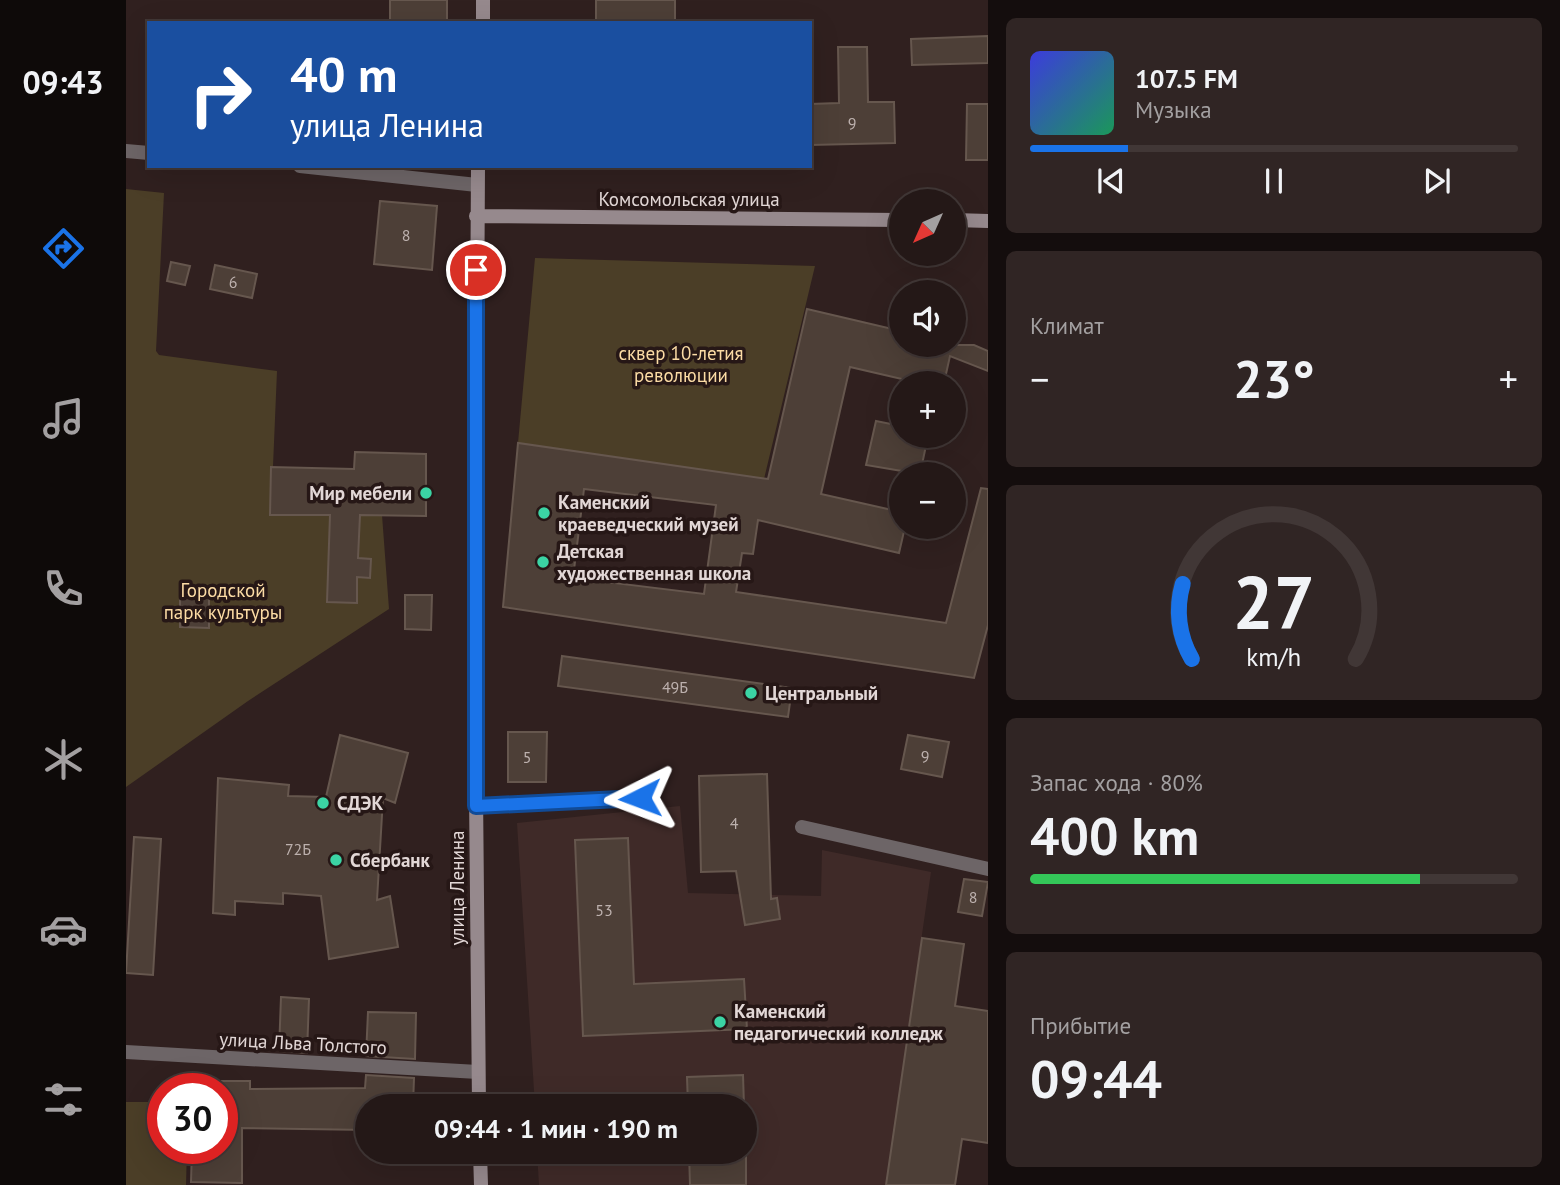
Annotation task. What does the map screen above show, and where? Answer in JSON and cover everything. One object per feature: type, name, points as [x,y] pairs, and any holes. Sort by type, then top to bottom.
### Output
[{"type":"street","points":[[482,21],[483,0]]},
{"type":"street","points":[[126,151],[147,153]]},
{"type":"street","points":[[319,168],[477,185]]},
{"type":"street","name":"улица Ленина","points":[[478,168],[476,806],[479,1094]]},
{"type":"street","name":"Комсомольская улица","points":[[476,216],[889,220]]},
{"type":"street","points":[[966,220],[988,221]]},
{"type":"street","points":[[476,806],[640,798]]},
{"type":"street","points":[[802,827],[988,869]]},
{"type":"street","name":"улица Льва Толстого","points":[[126,1052],[478,1072]]},
{"type":"street","points":[[480,1164],[481,1185]]},
{"type":"shaded area","name":"Каменский педагогический колледж","points":[[680,806],[688,893],[821,896],[822,850],[931,872],[886,1185],[539,1185],[538,1164],[757,1164],[757,1094],[534,1094],[517,823]]},
{"type":"green space","name":"Городской парк культуры","points":[[126,189],[164,193],[156,351],[159,355],[277,371],[271,514],[382,515],[389,609],[248,701],[126,787]]},
{"type":"green space","name":"сквер 10-летия революции","points":[[535,258],[815,266],[764,479],[518,443]]},
{"type":"green space","points":[[126,1102],[147,1102],[147,1164],[187,1164],[186,1185],[126,1185]]},
{"type":"building","points":[[390,0],[447,0],[447,21],[390,21]]},
{"type":"building","points":[[596,0],[675,0],[675,21],[596,21]]},
{"type":"building","points":[[988,36],[988,63],[912,65],[911,39]]},
{"type":"building","points":[[838,47],[867,47],[868,102],[894,102],[895,143],[812,145],[812,104],[839,103]]},
{"type":"building","points":[[967,104],[988,104],[988,160],[966,160]]},
{"type":"building","points":[[380,201],[437,206],[432,270],[374,264]]},
{"type":"building","points":[[171,262],[190,266],[185,285],[167,281]]},
{"type":"building","points":[[215,265],[257,274],[252,298],[210,289]]},
{"type":"building","points":[[807,309],[889,328],[889,357],[950,357],[947,371],[889,371],[889,376],[850,367],[821,494],[889,509],[889,539],[902,539],[899,553],[758,520],[753,554],[742,553],[736,592],[946,623],[981,488],[988,489],[988,625],[974,678],[503,607],[518,443],[768,479]],"holes":[[[584,489],[716,505],[704,594],[573,578]]]},
{"type":"building","points":[[966,345],[974,345],[988,351],[988,371],[953,357],[966,357]]},
{"type":"building","points":[[876,421],[889,424],[889,448],[925,448],[923,462],[889,462],[889,469],[866,465]]},
{"type":"building","points":[[355,452],[426,454],[426,516],[360,515],[358,558],[371,559],[370,578],[357,577],[357,603],[327,602],[330,515],[270,515],[271,467],[354,469]]},
{"type":"building","points":[[180,595],[209,595],[209,628],[180,627]]},
{"type":"building","points":[[405,595],[432,595],[431,630],[405,629]]},
{"type":"building","points":[[562,656],[792,688],[788,717],[558,686]]},
{"type":"building","points":[[508,732],[547,732],[546,782],[508,782]]},
{"type":"building","points":[[340,735],[408,753],[395,803],[383,798],[377,900],[390,896],[398,947],[329,959],[321,896],[283,893],[283,904],[235,901],[235,915],[213,913],[218,778],[289,785],[288,796],[326,797]]},
{"type":"building","points":[[908,735],[949,742],[942,777],[901,769]]},
{"type":"building","points":[[767,774],[771,899],[777,898],[780,919],[745,925],[736,871],[701,872],[699,776]]},
{"type":"building","points":[[134,837],[161,839],[153,975],[126,973]]},
{"type":"building","points":[[628,838],[634,984],[744,979],[747,1029],[583,1036],[575,840]]},
{"type":"building","points":[[964,879],[988,882],[982,916],[958,912]]},
{"type":"building","points":[[922,938],[964,944],[955,1006],[988,1011],[988,1143],[962,1139],[955,1185],[886,1185]]},
{"type":"building","points":[[281,997],[309,999],[307,1053],[279,1051]]},
{"type":"building","points":[[368,1012],[416,1013],[415,1059],[366,1056]]},
{"type":"building","points":[[366,1075],[414,1078],[413,1094],[355,1094],[355,1130],[242,1128],[242,1183],[191,1182],[192,1164],[238,1164],[238,1081],[250,1081],[250,1089],[365,1088]]},
{"type":"building","points":[[743,1075],[744,1094],[688,1094],[687,1077]]},
{"type":"building","points":[[689,1164],[746,1164],[746,1185],[690,1185]]},
{"type":"place","name":"Мир мебели","points":[[426,493]]},
{"type":"place","name":"Каменский краеведческий музей","points":[[544,513]]},
{"type":"place","name":"Детская художественная школа","points":[[543,562]]},
{"type":"place","name":"Центральный","points":[[751,693]]},
{"type":"place","name":"СДЭК","points":[[323,803]]},
{"type":"place","name":"Сбербанк","points":[[336,860]]},
{"type":"place","name":"Каменский педагогический колледж","points":[[720,1022]]},
{"type":"route","points":[[476,270],[476,806],[640,798]]}]
